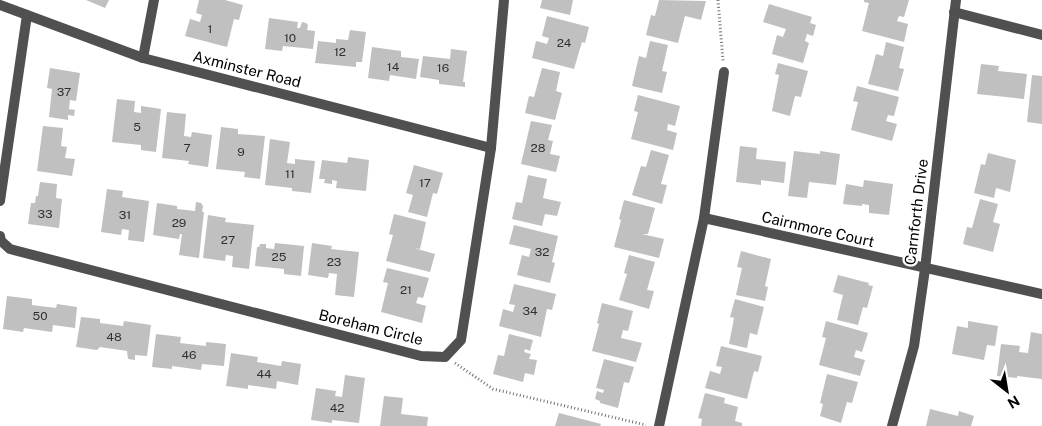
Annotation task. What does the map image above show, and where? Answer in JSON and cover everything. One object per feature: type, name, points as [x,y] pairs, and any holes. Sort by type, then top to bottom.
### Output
[{"type":"street","points":[[143,58],[154,0]]},
{"type":"street","points":[[445,357],[461,340],[491,148],[504,0]]},
{"type":"street","name":"Carnforth Drive","points":[[892,426],[914,346],[956,0]]},
{"type":"street","name":"Axminster Road","points":[[0,5],[143,58],[491,148]]},
{"type":"street","points":[[954,12],[1042,35]]},
{"type":"street","points":[[0,201],[27,15]]},
{"type":"street","points":[[659,426],[704,218],[724,72]]},
{"type":"street","name":"Cairnmore Court","points":[[704,218],[1042,294]]},
{"type":"street","name":"Boreham Circle","points":[[0,236],[1,241],[10,249],[421,356],[445,357]]},
{"type":"path","points":[[718,0],[724,72]]},
{"type":"path","points":[[445,357],[493,389],[649,426]]},
{"type":"building","points":[[86,0],[109,0],[105,8]]},
{"type":"building","points":[[199,0],[225,0],[243,5],[239,20],[234,19],[227,47],[185,36],[190,19],[200,22],[202,15],[196,13]]},
{"type":"building","points":[[542,0],[573,0],[570,15],[540,8]]},
{"type":"building","points":[[659,0],[706,1],[701,20],[685,16],[678,43],[646,35],[651,15],[655,16]]},
{"type":"building","points":[[864,0],[909,0],[904,17],[899,16],[897,21],[908,24],[904,42],[862,31],[869,3],[864,2]]},
{"type":"building","points":[[769,4],[812,17],[810,23],[816,25],[813,36],[807,34],[805,41],[809,43],[803,63],[772,54],[777,35],[783,37],[786,29],[763,22]]},
{"type":"building","points":[[547,16],[589,27],[585,43],[582,42],[574,69],[532,58],[536,41],[547,44],[549,38],[542,36]]},
{"type":"building","points":[[269,18],[298,22],[297,28],[300,28],[302,22],[306,23],[308,25],[307,30],[315,31],[313,49],[283,46],[282,51],[265,49]]},
{"type":"building","points":[[350,30],[366,32],[362,62],[356,62],[356,67],[315,63],[318,41],[336,43],[336,39],[348,40]]},
{"type":"building","points":[[650,41],[668,45],[662,71],[667,72],[662,93],[632,86],[639,56],[646,58]]},
{"type":"building","points":[[886,42],[904,47],[899,68],[904,69],[898,91],[868,84],[876,54],[883,56]]},
{"type":"building","points":[[372,47],[401,51],[401,57],[419,59],[416,79],[390,75],[389,81],[368,78]]},
{"type":"building","points":[[451,49],[467,51],[463,82],[465,82],[465,87],[439,84],[439,80],[420,77],[423,56],[450,59]]},
{"type":"building","points":[[778,63],[808,71],[801,97],[795,96],[790,116],[772,111],[779,75],[775,74]]},
{"type":"building","points":[[981,64],[999,66],[998,71],[1027,74],[1024,99],[977,94]]},
{"type":"building","points":[[50,68],[80,73],[76,101],[70,100],[69,109],[75,110],[74,116],[68,115],[68,120],[49,117],[52,89],[47,88]]},
{"type":"building","points":[[542,68],[560,72],[556,91],[562,93],[555,120],[525,113],[529,96],[534,97]]},
{"type":"building","points":[[1032,75],[1042,76],[1042,124],[1027,122]]},
{"type":"building","points":[[857,86],[899,97],[894,116],[888,115],[886,121],[897,124],[892,141],[851,130],[858,102],[853,101]]},
{"type":"building","points":[[638,95],[680,106],[675,126],[668,124],[667,130],[677,133],[673,150],[631,139],[638,112],[634,111]]},
{"type":"building","points":[[117,99],[135,101],[134,112],[141,113],[141,106],[161,109],[156,152],[141,150],[141,145],[112,142]]},
{"type":"building","points":[[167,112],[186,114],[184,136],[191,137],[192,132],[212,135],[208,167],[188,164],[189,161],[162,158]]},
{"type":"building","points":[[531,121],[552,125],[548,140],[553,141],[550,154],[560,156],[556,172],[521,164]]},
{"type":"building","points":[[43,126],[63,128],[61,146],[67,147],[65,158],[75,159],[72,176],[37,171]]},
{"type":"building","points":[[221,127],[238,129],[238,134],[265,136],[260,179],[244,177],[245,172],[216,169]]},
{"type":"building","points":[[270,139],[290,142],[287,163],[295,164],[295,159],[315,161],[311,193],[292,191],[292,188],[265,185]]},
{"type":"building","points":[[740,146],[757,148],[756,159],[786,162],[784,183],[761,180],[761,185],[736,182]]},
{"type":"building","points":[[651,150],[669,155],[661,184],[667,185],[662,204],[632,195],[641,166],[646,167]]},
{"type":"building","points":[[794,151],[820,154],[820,151],[840,154],[836,185],[809,182],[807,198],[788,196]]},
{"type":"building","points":[[988,153],[1016,160],[1010,192],[996,188],[994,198],[974,193],[981,164],[985,165]]},
{"type":"building","points":[[348,157],[369,160],[366,191],[336,188],[337,181],[332,180],[332,184],[324,183],[325,179],[319,179],[322,160],[347,163]]},
{"type":"building","points":[[414,165],[443,173],[437,194],[433,193],[427,217],[408,212],[413,195],[406,193]]},
{"type":"building","points":[[528,175],[547,179],[543,198],[561,202],[557,216],[545,214],[542,226],[512,219],[516,202],[522,203]]},
{"type":"building","points":[[864,180],[893,184],[889,215],[869,213],[869,205],[843,204],[846,184],[863,187]]},
{"type":"building","points":[[40,182],[57,184],[56,198],[62,199],[59,228],[28,224],[31,203],[35,203],[36,196],[38,196]]},
{"type":"building","points":[[107,189],[123,191],[122,197],[149,201],[144,242],[128,240],[129,230],[122,229],[121,235],[101,232]]},
{"type":"building","points":[[980,199],[998,204],[993,222],[1000,224],[993,252],[963,244],[967,227],[972,228]]},
{"type":"building","points":[[624,200],[655,208],[648,234],[642,234],[664,239],[659,258],[614,247]]},
{"type":"building","points":[[196,202],[201,203],[203,206],[202,212],[204,212],[199,258],[179,255],[182,234],[180,234],[179,239],[153,235],[157,203],[177,206],[177,209],[195,211]]},
{"type":"building","points":[[394,214],[426,222],[420,249],[414,248],[435,254],[430,272],[386,261],[393,235],[389,234]]},
{"type":"building","points":[[208,215],[226,218],[225,222],[254,225],[249,269],[232,267],[233,256],[226,255],[225,261],[203,258]]},
{"type":"building","points":[[514,225],[558,236],[552,262],[555,263],[550,283],[517,275],[522,255],[529,257],[531,249],[509,244]]},
{"type":"building","points":[[275,243],[304,246],[301,276],[284,274],[284,269],[255,266],[257,247],[260,244],[266,244],[266,248],[274,249]]},
{"type":"building","points":[[312,243],[332,246],[331,249],[359,252],[354,297],[335,295],[337,274],[329,273],[328,278],[308,275]]},
{"type":"building","points":[[741,251],[771,259],[765,286],[768,287],[765,301],[736,295],[742,268],[737,267]]},
{"type":"building","points":[[629,255],[655,262],[647,290],[654,291],[649,309],[619,300],[627,274],[624,273]]},
{"type":"building","points":[[387,268],[429,278],[423,298],[418,297],[416,303],[426,306],[422,323],[381,312],[388,283],[383,282]]},
{"type":"building","points":[[838,275],[869,283],[868,285],[873,286],[867,308],[863,307],[858,325],[837,320],[843,295],[833,292]]},
{"type":"building","points":[[514,284],[556,294],[552,310],[547,309],[541,337],[499,326],[503,309],[513,312],[515,305],[509,304]]},
{"type":"building","points":[[7,296],[32,299],[32,305],[56,308],[57,304],[77,307],[75,328],[53,325],[52,332],[24,328],[23,332],[3,329]]},
{"type":"building","points":[[735,299],[764,307],[757,335],[750,333],[747,348],[729,344],[734,318],[730,317]]},
{"type":"building","points":[[602,303],[633,311],[628,331],[623,330],[621,338],[642,343],[636,362],[592,351]]},
{"type":"building","points":[[81,317],[100,319],[100,323],[123,326],[124,321],[151,325],[147,356],[135,355],[135,360],[128,359],[127,351],[100,347],[97,350],[76,347]]},
{"type":"building","points":[[826,321],[868,333],[862,352],[856,350],[854,357],[865,360],[860,376],[819,365],[826,338],[822,337]]},
{"type":"building","points":[[968,321],[998,326],[995,346],[987,345],[984,360],[952,354],[957,326],[968,328]]},
{"type":"building","points":[[1031,332],[1042,334],[1042,379],[997,376],[1001,344],[1020,346],[1019,352],[1028,353]]},
{"type":"building","points":[[156,334],[181,337],[180,343],[206,346],[206,342],[226,344],[224,366],[202,364],[201,370],[172,366],[172,369],[152,367]]},
{"type":"building","points":[[509,334],[533,340],[530,351],[525,349],[524,352],[531,354],[529,359],[537,360],[534,375],[525,373],[523,382],[493,374],[498,355],[504,356]]},
{"type":"building","points":[[721,346],[762,356],[758,372],[754,371],[747,399],[705,388],[710,371],[720,374],[722,367],[716,366]]},
{"type":"building","points":[[231,353],[258,357],[257,362],[281,366],[282,361],[301,364],[298,385],[277,381],[276,389],[248,385],[248,389],[226,386]]},
{"type":"building","points":[[604,359],[634,367],[629,383],[624,382],[618,408],[600,403],[600,401],[595,399],[597,391],[603,393],[604,390],[596,388]]},
{"type":"building","points":[[827,374],[858,382],[852,403],[847,402],[841,423],[820,416],[823,404],[820,403]]},
{"type":"building","points":[[345,375],[365,378],[359,423],[332,420],[332,423],[311,420],[316,388],[336,391],[335,396],[342,397]]},
{"type":"building","points":[[705,393],[725,398],[724,403],[738,407],[735,421],[742,423],[742,426],[701,426],[702,419],[698,418]]},
{"type":"building","points":[[384,396],[403,398],[401,414],[428,417],[427,426],[380,426]]},
{"type":"building","points":[[930,409],[958,416],[959,411],[974,416],[971,426],[926,426]]},
{"type":"building","points":[[559,413],[601,424],[600,426],[555,426]]}]
